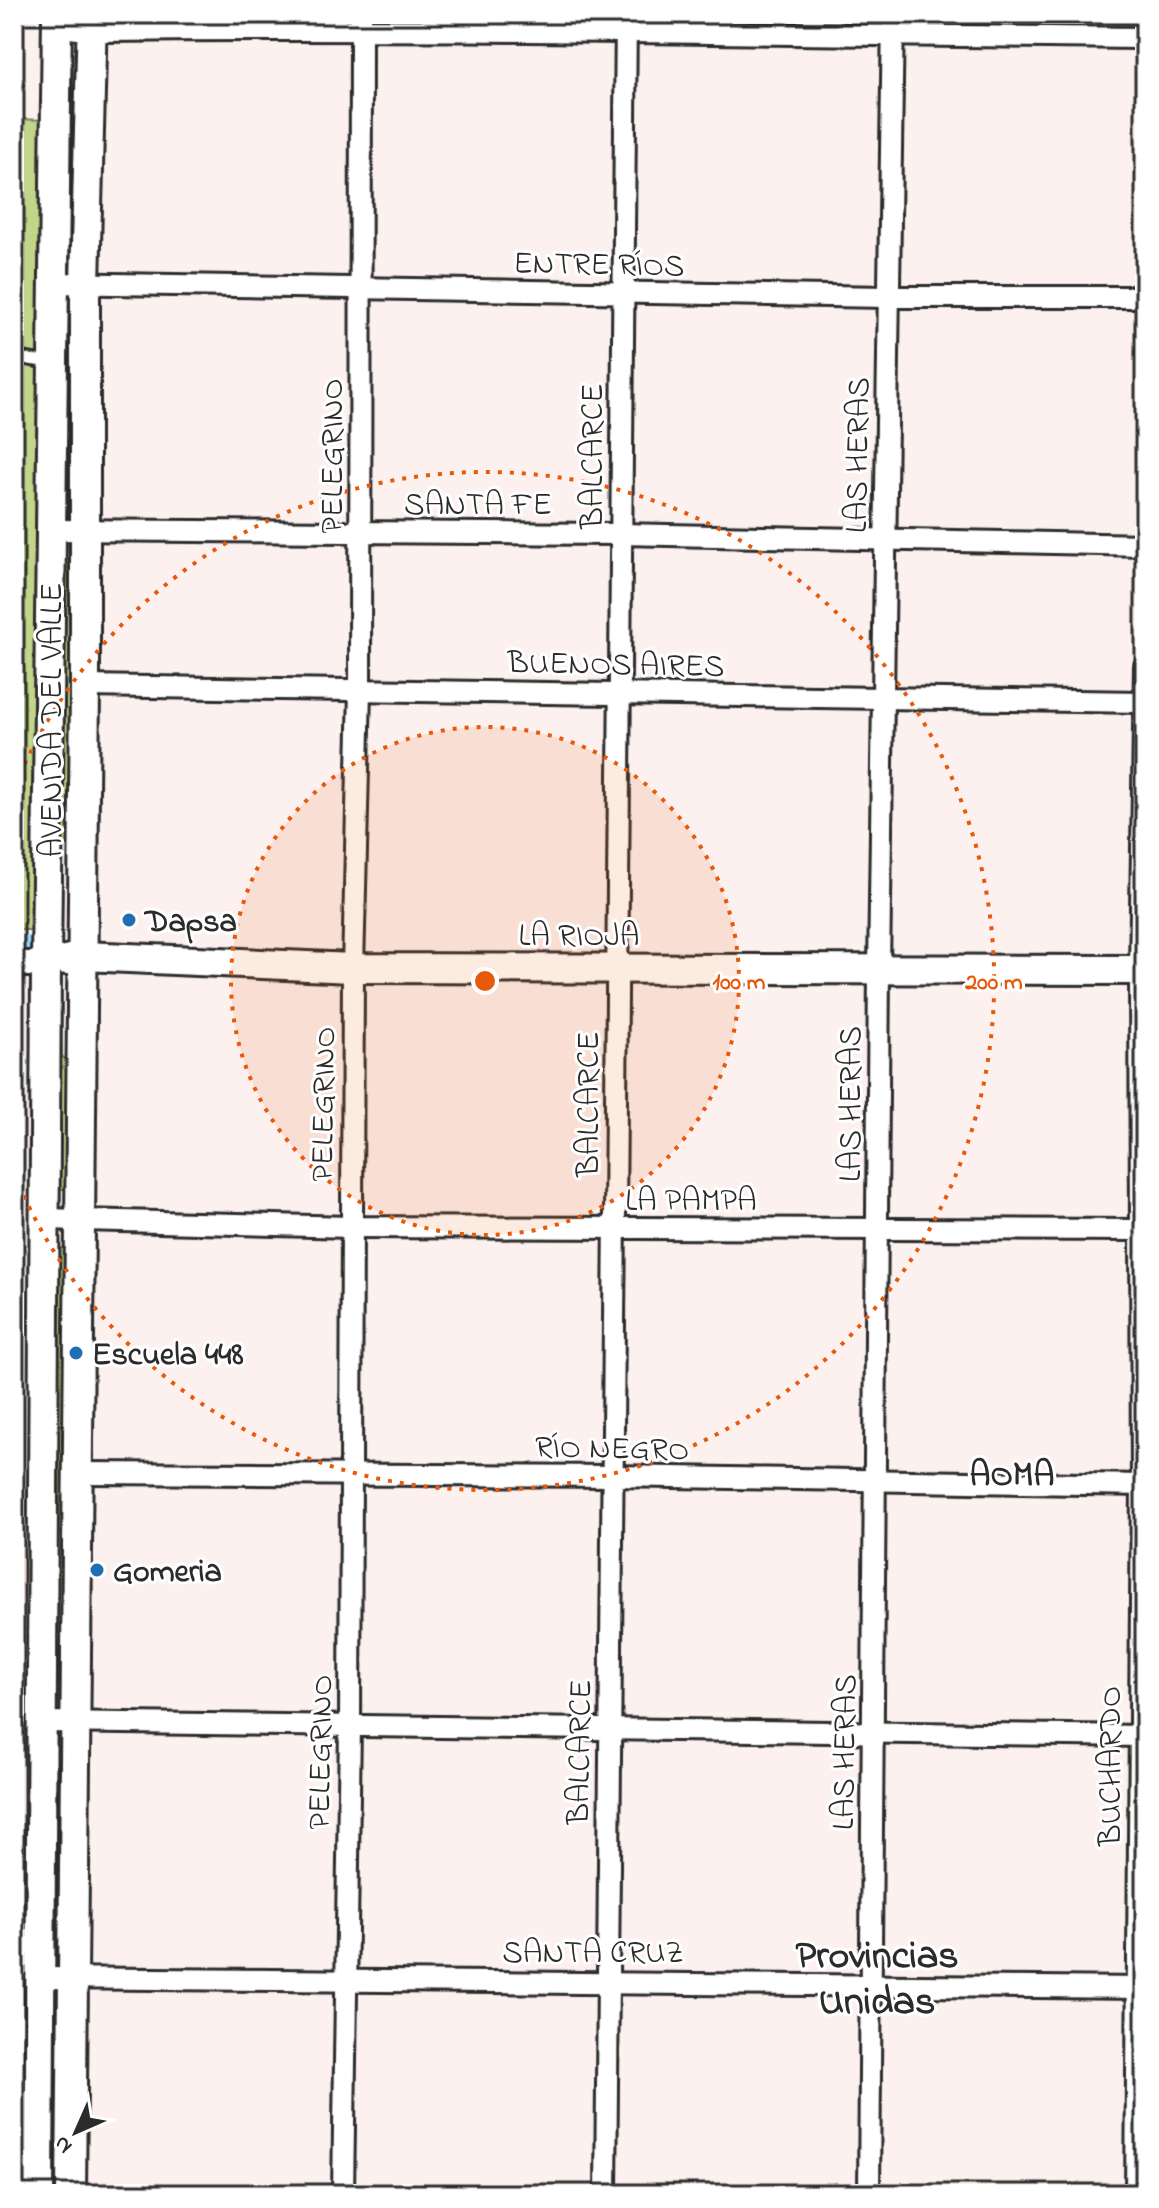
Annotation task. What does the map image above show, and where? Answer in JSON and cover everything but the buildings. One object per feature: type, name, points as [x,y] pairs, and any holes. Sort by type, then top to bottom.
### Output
[{"type":"main road","name":"AVENIDA DEL VALLE","points":[[39,2194],[46,964],[57,20]]},
{"type":"main road","name":"AVENIDA DEL VALLE","points":[[71,2194],[85,686],[85,284],[92,22]]},
{"type":"main road","name":"LA RIOJA","points":[[46,964],[83,956],[353,968],[1142,970]]},
{"type":"street","name":"LAS HERAS","points":[[869,2194],[879,969],[893,14]]},
{"type":"street","points":[[57,20],[626,24],[893,36],[1145,38]]},
{"type":"street","name":"PELEGRINO","points":[[343,2194],[350,1727],[353,968],[360,690],[360,21]]},
{"type":"street","name":"BALCARCE","points":[[606,2194],[626,24]]},
{"type":"street","name":"ENTRE RÍOS","points":[[53,283],[889,297],[1145,297]]},
{"type":"street","name":"SANTA FE","points":[[50,530],[621,534],[1145,545]]},
{"type":"street","name":"BUCHARDO","points":[[1136,2194],[1142,1988],[1145,666]]},
{"type":"street","name":"BUENOS AIRES","points":[[85,686],[1144,702]]},
{"type":"street","name":"LA RIOJA","points":[[14,964],[46,964]]},
{"type":"street","name":"LA PAMPA","points":[[44,1219],[351,1227],[1143,1230]]},
{"type":"street","name":"RÍO NEGRO","points":[[79,1473],[613,1476],[1144,1485]]},
{"type":"street","points":[[44,1722],[1142,1736]]},
{"type":"street","name":"SANTA CRUZ","points":[[41,1978],[607,1980],[1142,1988]]},
{"type":"lane","points":[[14,357],[52,363]]},
{"type":"shaded area","points":[[14,1227],[27,1621],[14,1622]]},
{"type":"green space","points":[[69,55],[78,55],[74,178],[67,168]]},
{"type":"green space","points":[[14,119],[46,120],[32,930],[14,930]]},
{"type":"green space","points":[[64,313],[74,313],[72,497],[63,497]]},
{"type":"green space","points":[[63,558],[73,558],[70,909],[69,847],[61,840]]},
{"type":"green space","points":[[61,995],[62,1056],[70,1064],[67,1189],[57,1189]]},
{"type":"green space","points":[[58,1248],[67,1248],[64,1693],[55,1693]]},
{"type":"green space","points":[[54,1762],[63,1762],[60,1888],[52,1881]]},
{"type":"green space","points":[[53,2006],[63,2006],[61,2194],[52,2194]]},
{"type":"waterway","points":[[14,944],[26,945]]},
{"type":"place","name":"Dapsa","points":[[129,920]]},
{"type":"place","name":"Escuela 448","points":[[76,1353]]},
{"type":"place","name":"Gomeria","points":[[97,1570]]},
{"type":"district","name":"AOMA","points":[[1012,1473]]},
{"type":"district","name":"Provincias Unidas","points":[[877,1976]]}]
